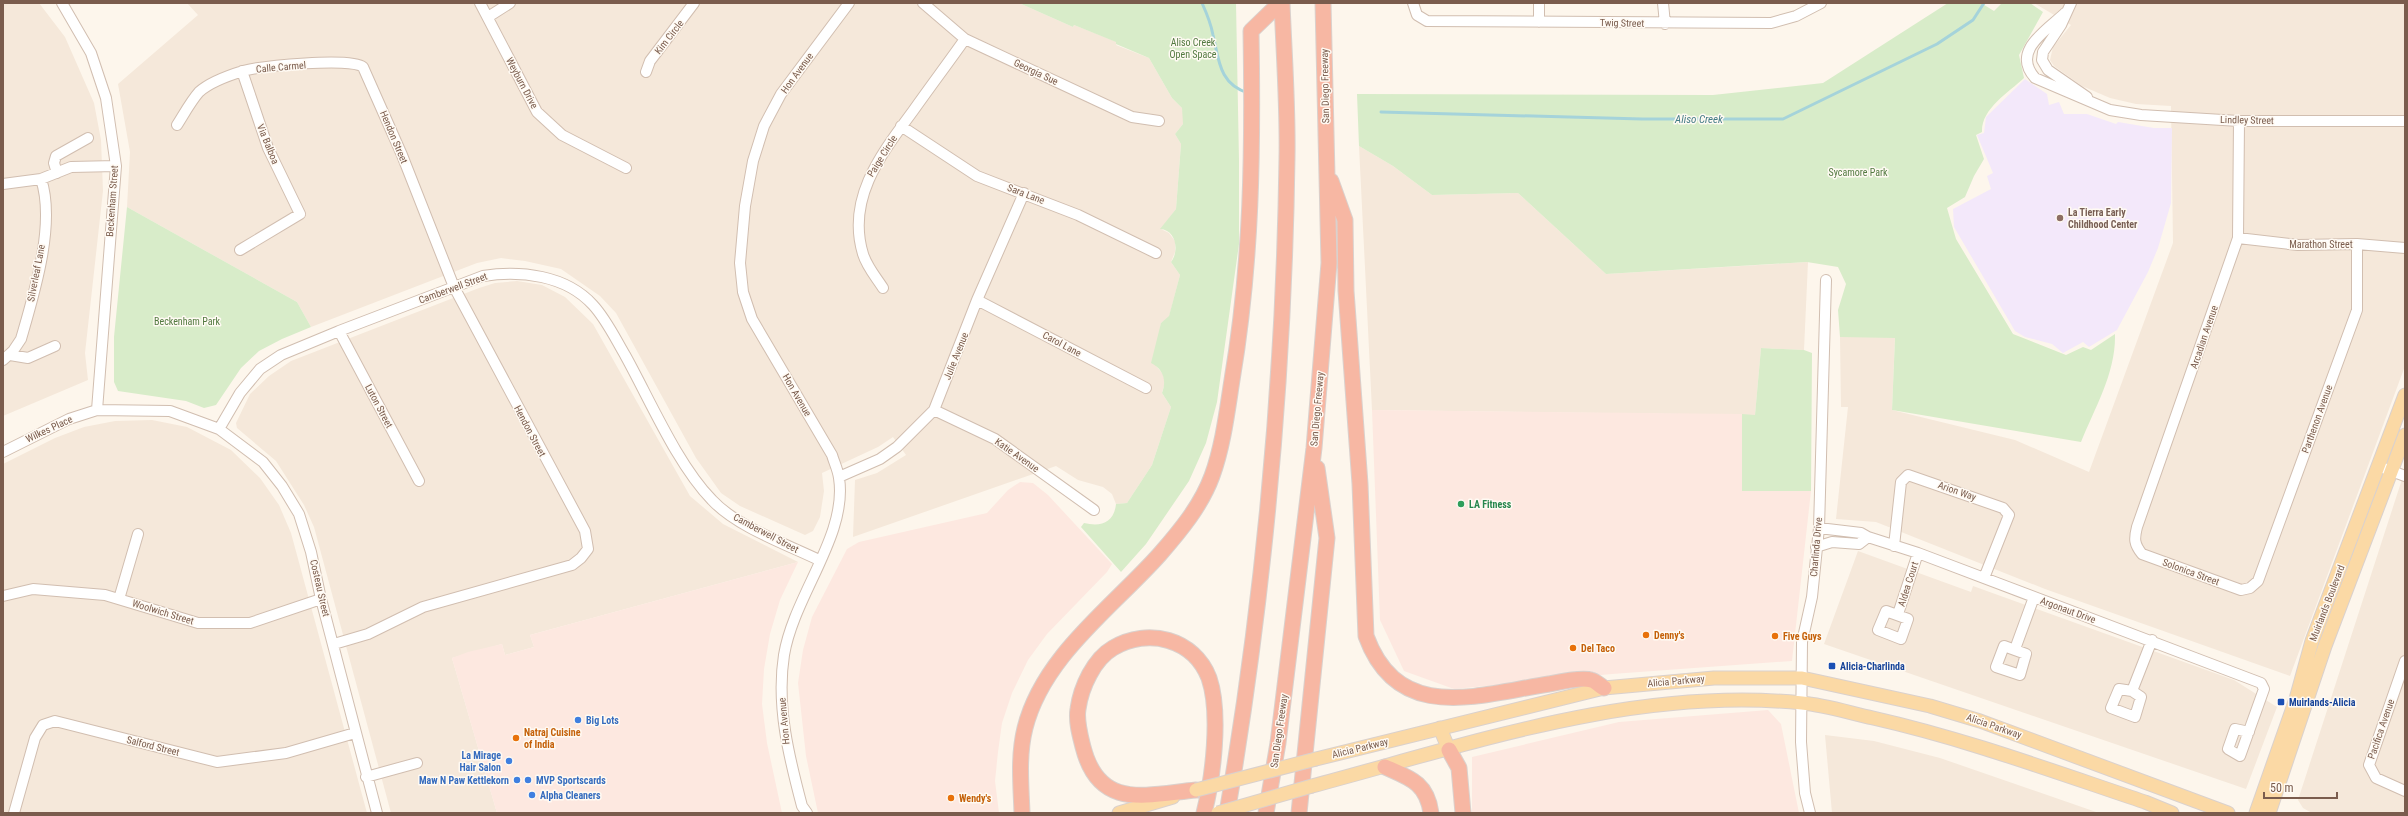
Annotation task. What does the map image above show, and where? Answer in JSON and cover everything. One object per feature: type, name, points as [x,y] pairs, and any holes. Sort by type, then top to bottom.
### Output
[{"type":"highway","points":[[1022,813],[1020,766],[1025,727],[1041,687],[1066,651],[1137,580],[1184,527],[1205,492],[1221,448],[1239,339],[1248,260],[1252,181],[1251,30],[1281,3]]},
{"type":"highway","points":[[1227,813],[1240,736],[1262,567],[1282,329],[1287,144],[1281,3]]},
{"type":"highway","name":"San Diego Freeway","points":[[1266,813],[1278,743],[1314,448],[1329,263],[1323,3]]},
{"type":"highway","points":[[1327,169],[1345,220],[1346,291],[1360,484],[1366,636],[1374,657],[1387,674],[1419,694],[1437,697],[1455,698],[1506,693],[1569,681],[1591,679],[1609,688]]},
{"type":"highway","points":[[1299,813],[1327,538],[1314,448]]},
{"type":"highway","points":[[1196,790],[1145,795],[1121,793],[1110,790],[1098,782],[1091,772],[1079,732],[1078,709],[1085,682],[1099,661],[1112,648],[1126,642],[1150,637],[1163,638],[1178,643],[1199,661],[1208,678],[1212,693],[1214,729],[1213,754],[1204,813]]},
{"type":"highway","points":[[1452,754],[1459,768],[1463,813]]},
{"type":"highway","points":[[1385,767],[1412,779],[1426,793],[1431,813]]},
{"type":"main road","name":"Muirlands Boulevard","points":[[2256,813],[2296,699],[2312,641],[2405,395]]},
{"type":"main road","name":"Muirlands Boulevard","points":[[2269,813],[2325,646],[2405,435]]},
{"type":"main road","name":"Alicia Parkway","points":[[1119,813],[1196,790],[1316,759],[1609,688],[1714,678],[1802,678],[1930,706],[1980,721],[2228,813]]},
{"type":"main road","points":[[1609,688],[1617,710]]},
{"type":"main road","points":[[1218,813],[1385,767],[1452,754],[1568,719],[1617,710],[1657,705],[1725,700],[1803,703],[1930,732],[2145,802],[2172,813]]},
{"type":"main road","points":[[1440,728],[1452,754]]},
{"type":"street","name":"Beckenham Street","points":[[62,3],[90,53],[106,98],[116,166],[97,410]]},
{"type":"street","name":"Weyburn Drive","points":[[480,3],[537,112],[562,135],[626,168]]},
{"type":"street","points":[[488,17],[510,3]]},
{"type":"street","name":"Kim Circle","points":[[646,72],[650,61],[694,3]]},
{"type":"street","name":"Hon Avenue","points":[[803,811],[786,749],[780,687],[784,654],[792,622],[835,529],[840,503],[839,478],[832,455],[752,320],[743,292],[740,263],[744,206],[753,162],[764,126],[781,94],[849,3]]},
{"type":"street","name":"Georgia Sue","points":[[923,3],[965,39],[1132,117],[1159,121]]},
{"type":"street","name":"Twig Street","points":[[1413,3],[1415,11],[1420,19],[1437,22],[1665,24],[1771,23],[1796,16],[1821,3]]},
{"type":"street","points":[[1539,3],[1539,22]]},
{"type":"street","points":[[1663,3],[1665,24]]},
{"type":"street","points":[[2065,13],[2071,3]]},
{"type":"street","name":"Lindley Street","points":[[2065,13],[2029,47],[2026,60],[2028,71],[2035,78],[2081,100],[2091,102],[2110,110],[2141,115],[2239,121],[2405,120]]},
{"type":"street","name":"Lindley Street","points":[[2065,13],[2061,25],[2043,52],[2042,60],[2048,70],[2091,102]]},
{"type":"street","name":"Paige Circle","points":[[883,288],[868,265],[863,253],[860,239],[860,212],[871,173],[901,126],[965,39]]},
{"type":"street","name":"Calle Carmel","points":[[177,125],[200,92],[220,80],[242,71],[260,68],[338,62],[359,64]]},
{"type":"street","name":"Hendon Street","points":[[334,644],[368,634],[423,607],[572,564],[581,558],[588,549],[585,531],[454,287],[399,148],[366,70],[359,64]]},
{"type":"street","name":"Via Balboa","points":[[240,250],[300,214],[268,148],[242,71]]},
{"type":"street","name":"Arcadian Avenue","points":[[2135,546],[2134,537],[2137,527],[2238,238],[2239,121]]},
{"type":"street","name":"Sara Lane","points":[[901,126],[977,176],[1078,215],[1156,253]]},
{"type":"street","points":[[57,173],[54,163],[56,156],[88,138]]},
{"type":"street","points":[[3,184],[41,179],[71,167],[116,166]]},
{"type":"street","name":"Silverleaf Lane","points":[[6,358],[21,339],[42,254],[47,214],[45,192],[41,179]]},
{"type":"street","name":"Julie Avenue","points":[[839,478],[880,459],[897,447],[934,410],[977,300],[1024,193]]},
{"type":"street","name":"Marathon Street","points":[[2238,238],[2298,245],[2357,244],[2405,248]]},
{"type":"street","name":"Parthenon Avenue","points":[[2250,588],[2258,581],[2357,310],[2357,244]]},
{"type":"street","name":"Camberwell Street","points":[[220,429],[240,392],[260,368],[281,355],[339,331],[483,276],[506,272],[535,275],[555,281],[592,304],[612,332],[692,476],[713,501],[741,521],[820,560]]},
{"type":"street","name":"Charlinda Drive","points":[[1810,813],[1805,793],[1801,742],[1803,703],[1802,642],[1812,597],[1819,528],[1826,280]]},
{"type":"street","name":"Carol Lane","points":[[977,300],[1146,388]]},
{"type":"street","name":"Luton Street","points":[[339,331],[419,482]]},
{"type":"street","points":[[6,358],[28,358],[55,346]]},
{"type":"street","points":[[97,410],[170,411],[220,429]]},
{"type":"street","name":"Wilkes Place","points":[[3,452],[69,419],[97,410]]},
{"type":"street","name":"Katie Avenue","points":[[934,410],[994,439],[1094,510]]},
{"type":"street","name":"Costeau Street","points":[[220,429],[263,462],[282,486],[298,514],[311,552],[321,599],[334,644],[366,777],[377,813]]},
{"type":"street","points":[[2378,466],[2405,476]]},
{"type":"street","name":"Arion Way","points":[[1894,546],[1901,482],[1908,475],[2003,508],[2009,515],[1984,578]]},
{"type":"street","name":"Argonaut Drive","points":[[1819,528],[1861,533],[1868,537],[1918,553],[2152,640],[2261,683],[2264,689],[2249,732]]},
{"type":"street","points":[[120,599],[138,534]]},
{"type":"street","points":[[1816,547],[1832,542],[1859,544],[1868,537]]},
{"type":"street","name":"Solonica Street","points":[[2135,546],[2142,554],[2171,566],[2241,590],[2250,588]]},
{"type":"street","name":"Aldea Court","points":[[1898,614],[1918,553]]},
{"type":"street","name":"Woolwich Street","points":[[3,596],[33,589],[105,595],[198,623],[250,623],[321,599]]},
{"type":"street","points":[[2015,649],[2034,597]]},
{"type":"street","points":[[2132,691],[2152,640]]},
{"type":"street","name":"Pacifica Avenue","points":[[2405,661],[2371,755],[2369,765],[2372,774],[2381,782],[2405,791]]},
{"type":"street","name":"Salford Street","points":[[14,813],[36,738],[43,725],[54,721],[217,762],[286,753],[355,733]]},
{"type":"street","points":[[366,777],[417,763]]},
{"type":"shaded area","points":[[3,3],[39,3],[65,37],[94,103],[101,140],[103,191],[85,353],[88,380],[3,416]]},
{"type":"shaded area","points":[[187,3],[1019,3],[1073,27],[1074,25],[1117,42],[1116,45],[1149,58],[1172,98],[1182,108],[1184,116],[1183,124],[1175,134],[1181,144],[1176,209],[1161,229],[1169,233],[1175,241],[1175,252],[1171,262],[1180,275],[1169,317],[1161,323],[1156,366],[1163,374],[1165,382],[1162,393],[1171,407],[1152,465],[1127,503],[1116,504],[1112,494],[1103,487],[1078,480],[1056,466],[853,537],[855,480],[877,473],[906,455],[893,437],[878,447],[822,473],[824,491],[820,517],[813,531],[805,535],[740,506],[721,493],[696,458],[616,313],[600,296],[561,269],[525,261],[501,258],[477,263],[311,327],[297,302],[127,207],[130,152],[118,84],[198,15]]},
{"type":"shaded area","points":[[2034,3],[2405,3],[2405,366],[2290,676],[2045,589],[1876,522],[1836,519],[1848,407],[1841,407],[1840,337],[1895,337],[1892,410],[2015,440],[2089,472],[2173,243],[2171,106],[2136,104],[2110,98],[2082,86],[2054,66],[2050,60],[2053,47],[2071,25]]},
{"type":"shaded area","name":"La Tierra Early Childhood Center","points":[[2025,79],[2047,94],[2049,105],[2059,102],[2064,114],[2087,114],[2116,124],[2118,122],[2154,128],[2172,128],[2171,203],[2158,248],[2148,272],[2117,330],[2089,347],[2083,342],[2063,353],[2052,344],[2025,337],[2015,331],[1954,227],[1953,209],[1991,189],[1987,176],[1993,173],[1977,135],[1984,133],[1986,117]]},
{"type":"shaded area","points":[[1359,146],[1393,166],[1432,195],[1518,193],[1606,274],[1808,262],[1804,350],[1761,348],[1755,415],[1372,410]]},
{"type":"shaded area","points":[[517,281],[542,285],[565,297],[593,324],[690,496],[723,524],[798,562],[530,635],[534,647],[505,655],[502,644],[452,658],[497,813],[391,813],[314,527],[304,505],[276,461],[237,428],[236,423],[250,394],[269,376],[291,361],[479,288],[495,283]]},
{"type":"shaded area","points":[[1372,410],[1742,414],[1742,491],[1811,491],[1792,661],[1612,674],[1454,689],[1404,671],[1380,620]]},
{"type":"shaded area","points":[[152,420],[187,427],[231,450],[260,478],[279,505],[291,533],[367,813],[3,813],[3,464],[55,438],[84,427],[115,421]]},
{"type":"shaded area","points":[[2405,470],[2405,813],[2312,813],[2303,808],[2298,800]]},
{"type":"shaded area","points":[[1020,482],[1033,483],[1048,495],[1112,564],[1107,572],[1047,634],[1028,660],[1012,693],[1002,723],[998,752],[995,781],[999,813],[818,813],[806,756],[798,683],[803,650],[812,617],[847,549],[859,542],[987,513],[1008,490]]},
{"type":"shaded area","points":[[1858,551],[1971,592],[1973,586],[2234,680],[2277,707],[2246,789],[1824,644]]},
{"type":"shaded area","points":[[798,562],[780,600],[770,634],[764,669],[762,704],[767,743],[782,813],[497,813],[452,658],[468,652],[502,644],[505,655],[534,647],[530,635]]},
{"type":"shaded area","points":[[1768,710],[1781,724],[1799,813],[1472,813],[1472,757],[1619,722]]},
{"type":"shaded area","points":[[1825,735],[1874,741],[1940,758],[2099,813],[1832,813]]},
{"type":"green space","name":"Aliso Creek Open Space","points":[[1019,3],[1236,3],[1239,244],[1217,402],[1206,443],[1189,481],[1146,544],[1121,572],[1081,527],[1084,523],[1101,524],[1106,522],[1113,516],[1116,504],[1127,503],[1152,465],[1171,407],[1162,393],[1164,384],[1163,375],[1155,365],[1151,363],[1161,323],[1169,316],[1180,275],[1171,262],[1174,258],[1176,247],[1173,237],[1166,230],[1160,229],[1176,209],[1181,144],[1175,134],[1183,124],[1182,108],[1172,98],[1149,58],[1116,44],[1116,42],[1074,25],[1073,27]]},
{"type":"green space","name":"Sycamore Park","points":[[1948,3],[1981,3],[1994,11],[2002,3],[2030,3],[2043,12],[2019,55],[2024,78],[1997,102],[1986,116],[1982,132],[1976,135],[1984,159],[1974,176],[1965,197],[1947,208],[1956,239],[2013,334],[2066,355],[2083,347],[2091,350],[2115,334],[2112,362],[2104,390],[2081,442],[1892,410],[1895,338],[1840,337],[1838,310],[1846,284],[1838,267],[1807,262],[1606,274],[1518,193],[1432,195],[1393,166],[1359,146],[1357,94],[1713,95],[1823,83]]},
{"type":"green space","name":"Beckenham Park","points":[[127,207],[297,302],[311,327],[282,339],[259,351],[241,368],[216,405],[204,408],[186,401],[118,391],[114,382],[114,337]]},
{"type":"green space","points":[[1761,348],[1804,350],[1812,353],[1811,491],[1742,491],[1742,414],[1755,415]]},
{"type":"waterway","name":"Aliso Creek","points":[[1202,3],[1211,27],[1222,70],[1231,84],[1248,93]]},
{"type":"waterway","name":"Aliso Creek","points":[[1381,112],[1642,119],[1783,119],[1937,44],[1973,20],[1984,3]]},
{"type":"place","name":"La Tierra Early Childhood Center","points":[[2060,218]]},
{"type":"place","name":"LA Fitness","points":[[1461,504]]},
{"type":"place","name":"Denny's","points":[[1646,635]]},
{"type":"place","name":"Five Guys","points":[[1775,636]]},
{"type":"place","name":"Del Taco","points":[[1573,648]]},
{"type":"place","name":"Alicia-Charlinda","points":[[1832,666]]},
{"type":"place","name":"Muirlands-Alicia","points":[[2281,702]]},
{"type":"place","name":"Big Lots","points":[[578,720]]},
{"type":"place","name":"Natraj Cuisine of India","points":[[516,738]]},
{"type":"place","name":"La Mirage Hair Salon","points":[[509,761]]},
{"type":"place","name":"Maw N Paw Kettlekorn","points":[[517,780]]},
{"type":"place","name":"MVP Sportscards","points":[[528,780]]},
{"type":"place","name":"Alpha Cleaners","points":[[532,795]]},
{"type":"place","name":"Wendy's","points":[[951,798]]}]
